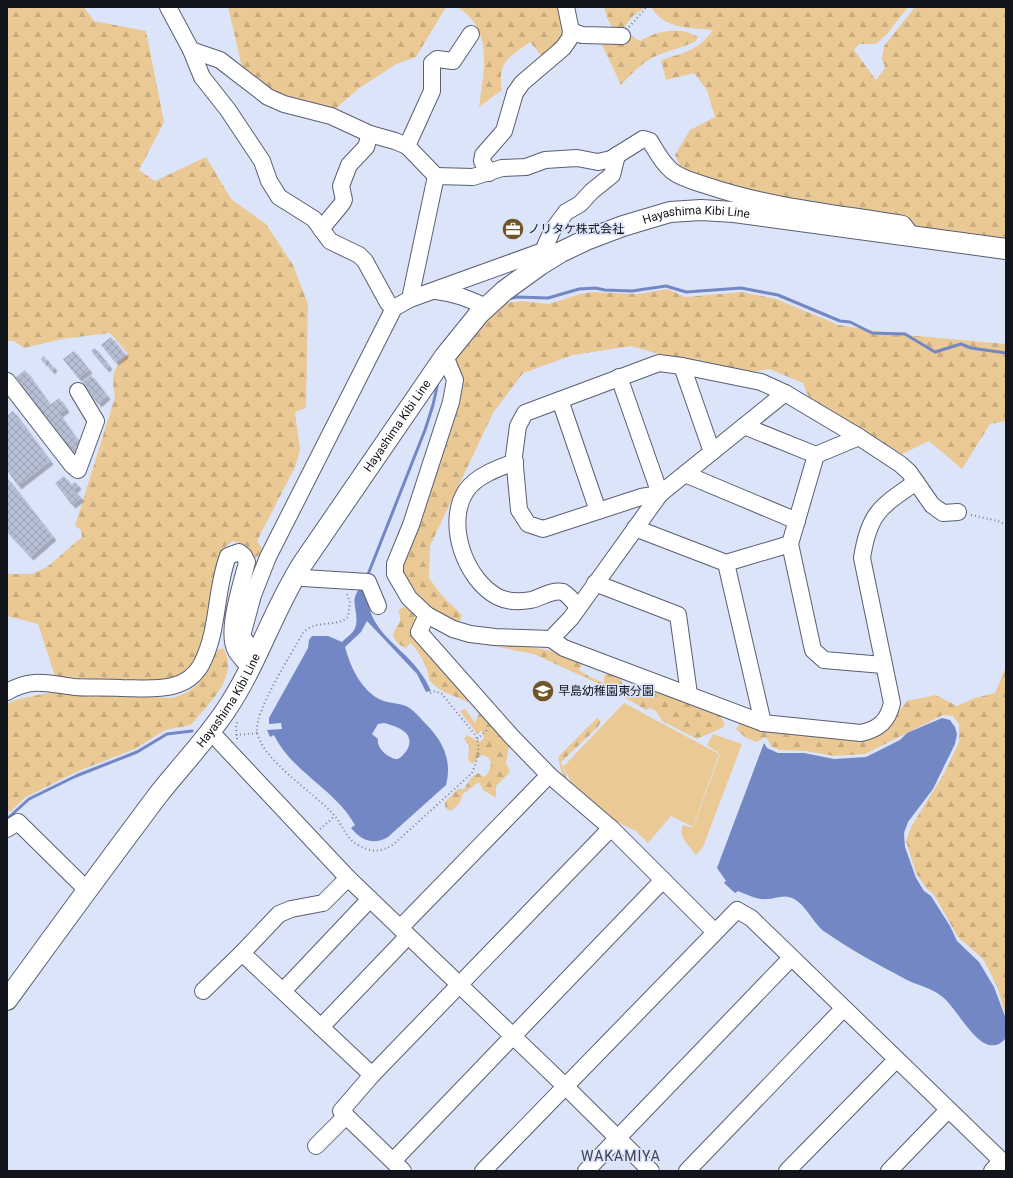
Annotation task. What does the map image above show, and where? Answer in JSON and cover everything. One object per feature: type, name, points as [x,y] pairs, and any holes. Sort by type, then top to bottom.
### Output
[{"type":"main road","name":"Hayashima Kibi Line","points":[[7,1000],[86,890],[167,784],[210,731],[239,690],[295,575],[445,356],[486,307],[552,251],[623,226],[670,212],[686,210],[734,212],[1006,249]]},
{"type":"street","points":[[168,7],[191,50],[202,77],[228,110],[262,161],[269,180],[279,197],[314,219],[330,241],[359,255],[365,261],[388,303],[394,308]]},
{"type":"street","points":[[489,173],[482,161],[483,155],[504,131],[515,93],[522,83],[563,48],[570,38],[571,31],[566,7]]},
{"type":"street","points":[[571,31],[582,35],[622,36]]},
{"type":"street","points":[[407,146],[432,91],[432,63],[437,59],[453,61],[471,34]]},
{"type":"street","points":[[191,50],[220,60],[268,97],[284,104],[331,116],[370,134],[407,146],[436,176],[473,177],[502,168],[526,167],[545,160],[576,158],[598,162],[611,159],[643,139],[650,141],[658,155],[672,171],[699,183],[725,192],[763,201],[903,224],[912,236]]},
{"type":"street","points":[[321,229],[344,200],[341,186],[349,166],[366,147],[370,134]]},
{"type":"street","points":[[253,662],[242,636],[253,595],[268,557],[394,308],[410,299],[552,251],[552,231],[566,212],[580,204],[592,191],[612,175],[617,155]]},
{"type":"street","points":[[410,299],[436,176]]},
{"type":"street","points":[[434,291],[459,295],[486,307]]},
{"type":"street","points":[[445,356],[455,380],[451,402],[411,525],[395,564],[395,574],[409,598],[427,615],[453,629],[470,634],[496,637],[551,639],[564,648],[689,694],[762,723],[861,733],[871,731],[880,726],[890,715],[892,703],[862,558],[865,539],[872,520],[883,504],[916,482]]},
{"type":"street","points":[[660,494],[641,497],[544,529],[528,524],[519,510],[515,462],[518,426],[525,413],[619,377],[659,364],[682,366],[761,382],[785,393],[860,437],[900,464],[916,482],[932,505],[943,513],[958,512]]},
{"type":"street","points":[[682,366],[712,452]]},
{"type":"street","points":[[619,377],[660,494]]},
{"type":"street","points":[[7,381],[72,465],[78,470],[96,421],[78,391]]},
{"type":"street","points":[[551,639],[578,606],[660,494],[785,393]]},
{"type":"street","points":[[560,400],[598,511]]},
{"type":"street","points":[[744,426],[816,455],[860,437]]},
{"type":"street","points":[[816,455],[790,544],[813,650],[824,660],[883,665]]},
{"type":"street","points":[[515,462],[494,470],[476,482],[466,490],[458,504],[457,530],[459,541],[470,569],[482,586],[499,597],[516,602],[531,600],[557,591],[564,593],[578,606]]},
{"type":"street","points":[[685,474],[797,521]]},
{"type":"street","points":[[635,528],[726,563],[790,544]]},
{"type":"street","points":[[7,692],[35,682],[53,682],[74,687],[159,689],[183,682],[193,676],[204,658],[220,596],[225,563],[228,556],[239,552],[244,556],[247,562],[237,603],[233,634],[236,650],[253,662]]},
{"type":"street","points":[[726,563],[762,723]]},
{"type":"street","points":[[295,575],[303,578],[365,581],[378,606]]},
{"type":"street","points":[[595,583],[678,615],[689,694]]},
{"type":"street","points":[[427,615],[419,632],[512,737],[550,775],[611,828],[715,932]]},
{"type":"street","points":[[210,731],[348,878],[566,1087],[650,1171]]},
{"type":"street","points":[[321,1027],[404,932],[550,775]]},
{"type":"street","points":[[7,829],[18,822],[86,890]]},
{"type":"street","points":[[611,828],[460,987],[372,1075],[341,1110],[346,1116],[398,1166],[512,1036],[663,880]]},
{"type":"street","points":[[204,991],[280,914],[291,909],[323,903],[348,878]]},
{"type":"street","points":[[283,991],[370,899]]},
{"type":"street","points":[[483,1171],[738,910],[751,918],[948,1110],[1000,1166]]},
{"type":"street","points":[[242,953],[372,1075]]},
{"type":"street","points":[[586,1171],[791,958]]},
{"type":"street","points":[[686,1171],[843,1008]]},
{"type":"street","points":[[787,1171],[896,1060]]},
{"type":"street","points":[[889,1171],[948,1110]]},
{"type":"street","points":[[316,1146],[346,1116]]},
{"type":"path","points":[[622,36],[647,7]]},
{"type":"path","points":[[958,512],[998,521],[1006,525]]},
{"type":"path","points":[[342,591],[348,594],[350,602],[348,617],[342,622],[321,624],[306,630],[303,633],[262,708],[257,725],[257,733],[259,739],[276,760],[300,785],[318,798],[335,815],[347,837],[357,845],[372,851],[384,850],[394,844],[472,773],[478,759],[479,743],[476,736],[442,694],[435,691],[428,694]]},
{"type":"path","points":[[238,719],[236,735],[238,744]]},
{"type":"path","points":[[236,735],[257,733]]},
{"type":"path","points":[[319,831],[335,815]]},
{"type":"green space","points":[[7,7],[84,7],[94,21],[146,31],[164,122],[139,170],[155,181],[206,157],[231,199],[266,224],[293,265],[308,304],[306,408],[295,412],[300,450],[295,467],[257,541],[264,552],[255,558],[246,547],[240,543],[233,541],[226,546],[219,556],[217,583],[198,657],[186,675],[162,684],[55,676],[38,624],[7,616],[7,574],[32,574],[47,567],[82,537],[81,530],[75,526],[115,397],[113,383],[114,373],[119,364],[128,354],[110,333],[62,339],[24,348],[14,341],[7,341]]},
{"type":"green space","points":[[228,7],[446,7],[416,57],[396,64],[358,89],[333,111],[277,94],[242,67]]},
{"type":"green space","points":[[457,7],[563,7],[566,35],[544,59],[530,42],[511,56],[503,66],[501,73],[502,90],[479,107],[484,65],[482,38],[477,26],[469,16]]},
{"type":"green space","points":[[604,7],[646,7],[633,16],[622,30],[640,41],[661,32],[668,31],[684,32],[698,37],[696,41],[692,43],[665,52],[650,59],[634,71],[621,85],[602,45],[615,32],[608,20]]},
{"type":"green space","points":[[650,7],[908,7],[887,34],[876,44],[859,44],[854,50],[876,80],[885,68],[882,58],[884,46],[915,7],[1006,7],[1006,244],[755,195],[682,170],[675,155],[690,130],[715,117],[707,90],[694,73],[666,80],[661,60],[690,50],[708,37],[713,30],[687,28],[671,24],[657,15]]},
{"type":"green space","points":[[668,289],[685,297],[742,292],[776,299],[839,325],[894,334],[1006,344],[1006,421],[990,424],[962,469],[929,441],[902,454],[816,404],[809,398],[803,383],[769,369],[752,372],[673,358],[631,346],[573,355],[523,373],[493,413],[430,546],[429,578],[443,597],[462,615],[459,624],[431,608],[417,596],[411,588],[401,568],[456,402],[452,360],[491,313],[507,303],[522,301],[549,304],[580,294],[594,292],[637,294]]},
{"type":"green space","points":[[404,607],[413,614],[415,618],[416,642],[470,697],[468,702],[447,693],[433,684],[429,680],[428,671],[423,661],[411,643],[406,648],[395,640],[393,636],[394,632],[400,621],[398,610]]},
{"type":"green space","points":[[478,641],[531,648],[571,656],[584,660],[579,670],[590,677],[604,683],[604,676],[609,672],[618,674],[622,685],[614,696],[599,684],[534,654],[478,643]]},
{"type":"green space","points":[[223,648],[227,659],[228,669],[225,679],[220,690],[191,725],[165,730],[135,749],[76,772],[26,797],[10,812],[7,809],[7,704],[15,700],[52,692],[172,698],[182,695],[195,687],[200,681],[213,652]]},
{"type":"green space","points":[[1006,667],[1006,1017],[997,986],[983,959],[958,937],[934,895],[926,888],[916,873],[906,841],[911,827],[943,775],[959,742],[959,724],[953,716],[943,715],[865,754],[834,756],[806,751],[779,750],[771,746],[766,737],[756,742],[745,737],[736,729],[741,722],[771,732],[771,728],[819,734],[889,724],[907,701],[936,695],[957,706],[975,698],[995,693]]},
{"type":"green space","points":[[628,687],[651,689],[720,715],[725,724],[722,728],[697,739],[662,721],[656,711],[650,708],[646,710],[624,697]]},
{"type":"green space","points":[[624,703],[719,754],[693,827],[671,816],[648,843],[636,831],[605,816],[572,784],[563,767]]},
{"type":"green space","points":[[465,709],[475,723],[480,711],[508,738],[509,746],[506,763],[510,772],[496,786],[496,798],[483,790],[479,782],[463,794],[459,804],[451,811],[445,808],[445,802],[458,789],[464,789],[471,778],[478,773],[484,777],[489,771],[491,764],[488,758],[481,755],[472,764],[468,760],[469,745],[464,739],[467,735],[480,742],[484,738],[482,730],[477,734],[460,711]]},
{"type":"green space","points":[[597,718],[601,721],[598,727],[561,762],[567,779],[563,779],[558,757]]},
{"type":"green space","points":[[713,734],[742,744],[703,847],[696,855],[684,840],[681,833],[683,825],[693,828],[720,754],[707,745]]},
{"type":"water","points":[[363,585],[367,587],[368,605],[374,619],[382,631],[423,676],[431,691],[426,692],[417,674],[367,621],[361,632],[345,647],[355,674],[363,686],[378,699],[406,706],[417,714],[440,741],[444,749],[448,766],[446,785],[388,837],[377,841],[368,840],[359,836],[351,828],[355,825],[347,812],[291,760],[274,735],[270,737],[267,730],[282,729],[281,723],[269,724],[269,718],[308,648],[309,640],[312,636],[328,636],[342,642],[354,630],[357,619],[355,600],[358,590]],"holes":[[[378,724],[389,724],[399,728],[407,734],[409,738],[408,748],[398,759],[394,759],[387,755],[379,746],[378,739],[372,734]]]},
{"type":"water","points":[[942,718],[950,720],[955,727],[957,734],[955,744],[933,789],[908,822],[904,833],[905,847],[916,878],[924,891],[931,896],[950,926],[957,941],[979,962],[994,987],[1006,1019],[1006,1038],[997,1045],[988,1045],[979,1040],[947,1001],[940,995],[886,969],[825,932],[820,928],[804,907],[795,899],[781,897],[760,899],[738,891],[735,893],[724,883],[726,881],[717,868],[764,743],[767,748],[778,753],[804,753],[834,759],[866,757],[900,740],[907,733]]},
{"type":"building","points":[[111,337],[125,355],[115,362],[101,345]]},
{"type":"building","points":[[95,348],[109,366],[106,369],[91,351]]},
{"type":"building","points":[[74,351],[89,370],[78,378],[63,359]]},
{"type":"building","points":[[44,356],[47,361],[43,363],[41,359]]},
{"type":"building","points":[[51,364],[54,368],[51,371],[48,366]]},
{"type":"building","points":[[25,370],[50,405],[59,398],[66,409],[59,414],[83,448],[75,453],[72,449],[70,450],[48,419],[46,421],[16,377]]},
{"type":"building","points":[[91,375],[107,396],[98,404],[82,382]]},
{"type":"building","points":[[13,411],[50,461],[18,486],[7,470],[7,416]]},
{"type":"building","points":[[64,476],[71,485],[75,482],[78,486],[74,490],[81,498],[72,505],[55,483]]},
{"type":"building","points":[[7,478],[53,537],[30,557],[7,532]]},
{"type":"waterway","points":[[507,299],[517,297],[548,298],[579,289],[595,288],[632,291],[666,286],[686,292],[741,288],[778,295],[840,321],[850,322],[872,333],[905,334],[935,352],[961,344],[971,348],[1006,353]]},
{"type":"waterway","points":[[367,577],[425,430],[438,382]]},
{"type":"waterway","points":[[7,819],[29,799],[76,776],[137,752],[167,734],[192,731]]},
{"type":"place","name":"ノリタケ株式会社","points":[[513,229]]},
{"type":"place","name":"早島幼稚園東分園","points":[[543,691]]},
{"type":"district","name":"WAKAMIYA","points":[[621,1156]]}]
